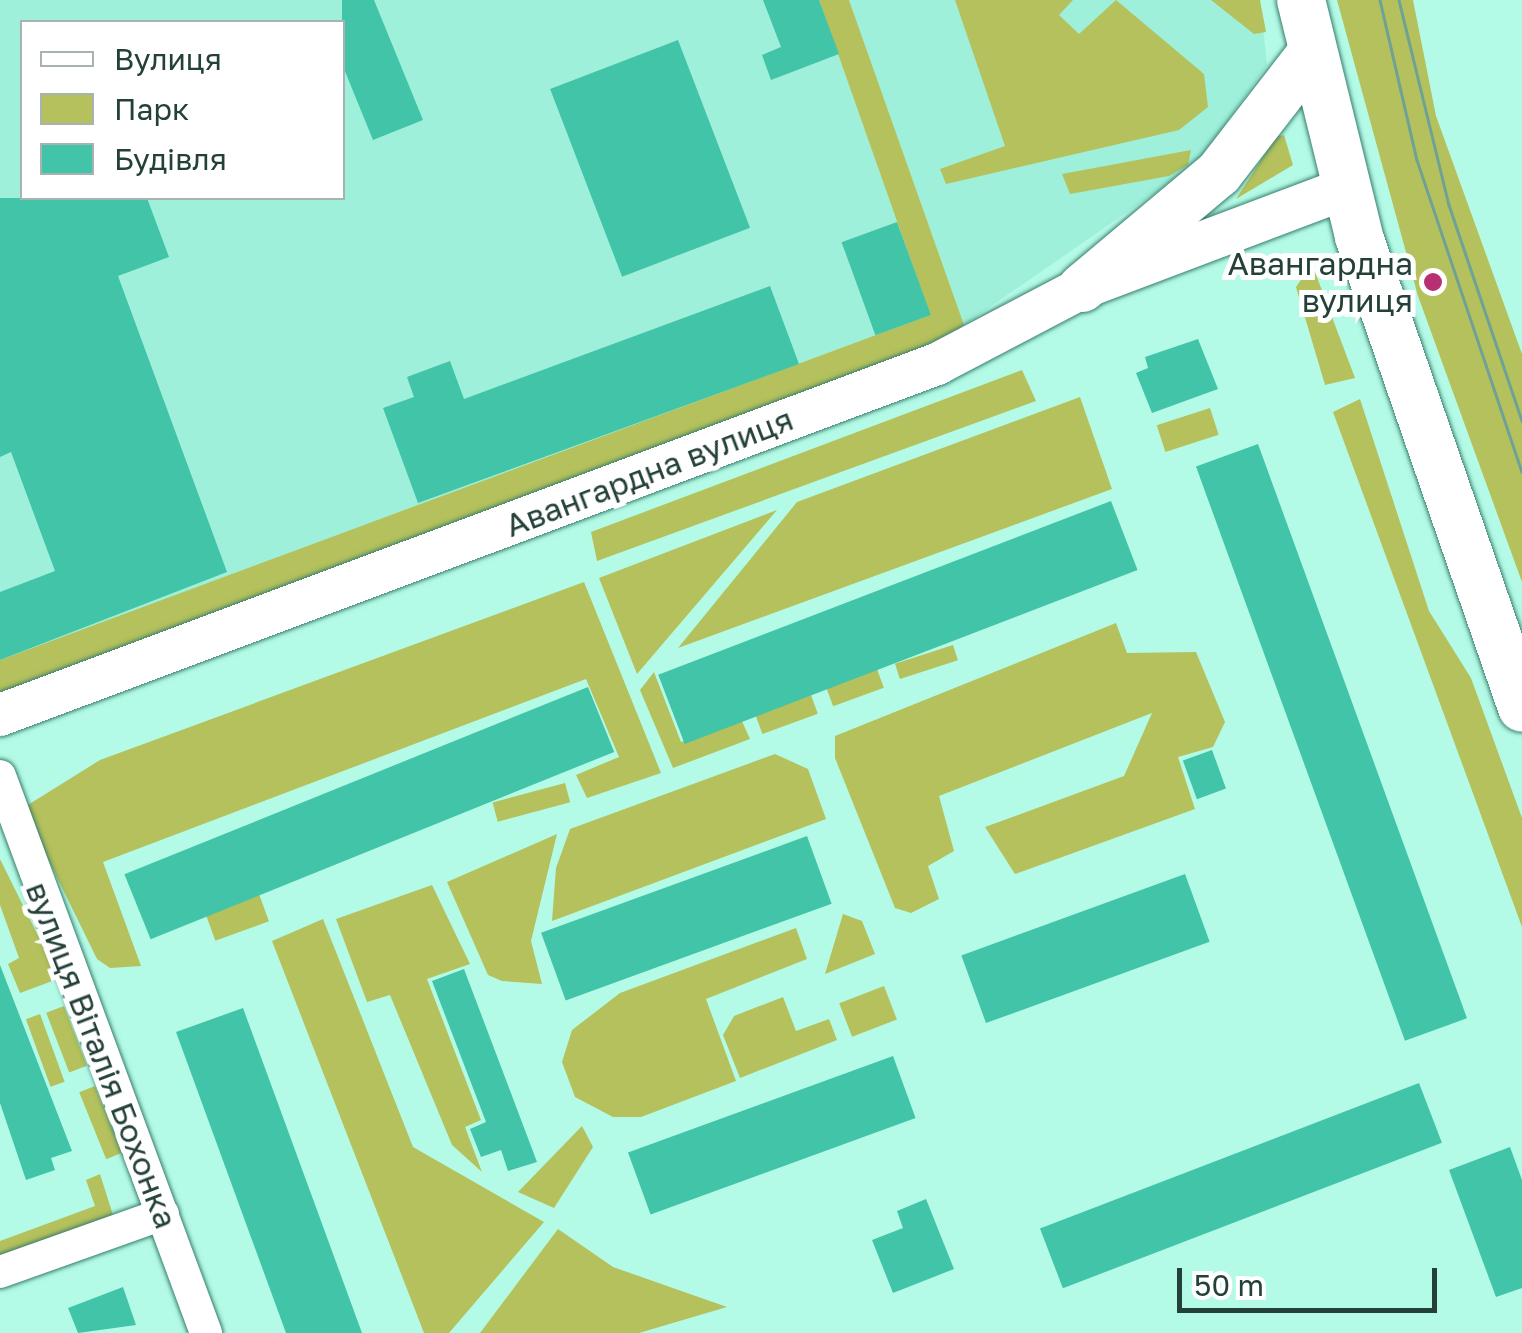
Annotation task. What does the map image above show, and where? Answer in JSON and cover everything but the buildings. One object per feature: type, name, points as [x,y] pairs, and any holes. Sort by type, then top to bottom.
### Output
[{"type":"main road","points":[[1300,0],[1346,188],[1522,708]]},
{"type":"main road","points":[[1082,288],[1219,173],[1311,54]]},
{"type":"street","name":"Авангардна вулиця","points":[[0,715],[938,364],[1082,288],[1346,188]]},
{"type":"street","name":"вулиця Віталія Бохонка","points":[[0,776],[206,1333]]},
{"type":"street","points":[[0,1272],[162,1214]]},
{"type":"shaded area","points":[[0,0],[819,0],[930,315],[0,660]]},
{"type":"shaded area","points":[[849,0],[1260,0],[1267,65],[1198,163],[964,325]]},
{"type":"green space","points":[[819,0],[849,0],[964,325],[932,349],[0,696],[0,660],[930,315]]},
{"type":"green space","points":[[955,0],[1073,0],[1059,15],[1079,34],[1116,0],[1204,74],[1208,107],[1179,130],[946,184],[940,169],[1005,146]]},
{"type":"green space","points":[[1211,0],[1260,0],[1266,32],[1254,34]]},
{"type":"green space","points":[[1337,0],[1413,0],[1436,116],[1522,354],[1522,582],[1418,296]]},
{"type":"green space","points":[[1284,135],[1293,165],[1236,199],[1276,137]]},
{"type":"green space","points":[[1191,150],[1188,165],[1169,176],[1070,194],[1062,174]]},
{"type":"green space","points":[[1312,264],[1355,378],[1325,385],[1296,287]]},
{"type":"green space","points":[[1022,370],[1036,401],[597,561],[591,532]]},
{"type":"green space","points":[[1080,397],[1112,489],[678,648],[797,502]]},
{"type":"green space","points":[[1360,399],[1429,611],[1471,678],[1522,818],[1522,927],[1333,412]]},
{"type":"green space","points":[[1210,408],[1219,435],[1165,452],[1157,425]]},
{"type":"green space","points":[[777,510],[637,674],[599,578]]},
{"type":"green space","points":[[584,582],[661,773],[587,798],[576,775],[619,757],[586,679],[103,862],[141,966],[110,968],[97,959],[23,808],[100,760]]},
{"type":"green space","points":[[1116,623],[1127,653],[1196,652],[1225,722],[1213,747],[1178,757],[1195,809],[1015,874],[985,827],[1124,776],[1152,713],[939,796],[954,851],[928,866],[939,899],[911,913],[895,908],[835,758],[835,736]]},
{"type":"green space","points":[[953,645],[958,660],[900,679],[895,664]]},
{"type":"green space","points":[[877,669],[884,688],[833,706],[826,687]]},
{"type":"green space","points":[[654,672],[681,742],[741,719],[750,739],[673,768],[640,690]]},
{"type":"green space","points":[[811,695],[818,714],[762,734],[756,715]]},
{"type":"green space","points":[[775,754],[808,769],[826,819],[552,921],[556,868],[570,829]]},
{"type":"green space","points":[[565,783],[570,802],[498,822],[493,802]]},
{"type":"green space","points":[[557,834],[531,941],[542,984],[502,981],[488,975],[447,882]]},
{"type":"green space","points":[[0,859],[55,970],[55,980],[20,993],[8,964],[19,958],[0,905]]},
{"type":"green space","points":[[432,885],[470,964],[427,979],[481,1120],[465,1127],[482,1172],[452,1145],[390,995],[367,1002],[336,919]]},
{"type":"green space","points":[[259,894],[269,921],[215,941],[205,913]]},
{"type":"green space","points":[[843,914],[862,921],[875,954],[825,974]]},
{"type":"green space","points":[[323,919],[413,1147],[544,1222],[449,1333],[424,1333],[272,941]]},
{"type":"green space","points":[[796,928],[807,959],[706,999],[736,1081],[641,1117],[613,1117],[575,1097],[562,1062],[572,1030],[620,993]]},
{"type":"green space","points":[[884,986],[897,1020],[852,1037],[839,1003]]},
{"type":"green space","points":[[783,997],[796,1031],[829,1019],[837,1040],[740,1078],[723,1035],[734,1016]]},
{"type":"green space","points":[[64,1006],[87,1066],[69,1073],[46,1013]]},
{"type":"green space","points":[[40,1014],[65,1082],[51,1087],[26,1019]]},
{"type":"green space","points":[[95,1086],[122,1153],[106,1159],[79,1092]]},
{"type":"green space","points":[[582,1126],[593,1147],[554,1208],[518,1192]]},
{"type":"green space","points":[[100,1174],[113,1215],[0,1263],[0,1241],[95,1206],[86,1180]]},
{"type":"green space","points":[[558,1229],[613,1267],[727,1307],[639,1333],[480,1333]]},
{"type":"tram line","points":[[1380,0],[1417,160],[1522,472]]},
{"type":"tram line","points":[[1399,0],[1449,205],[1522,421]]},
{"type":"place","name":"Авангардна вулиця","points":[[1433,282]]}]
